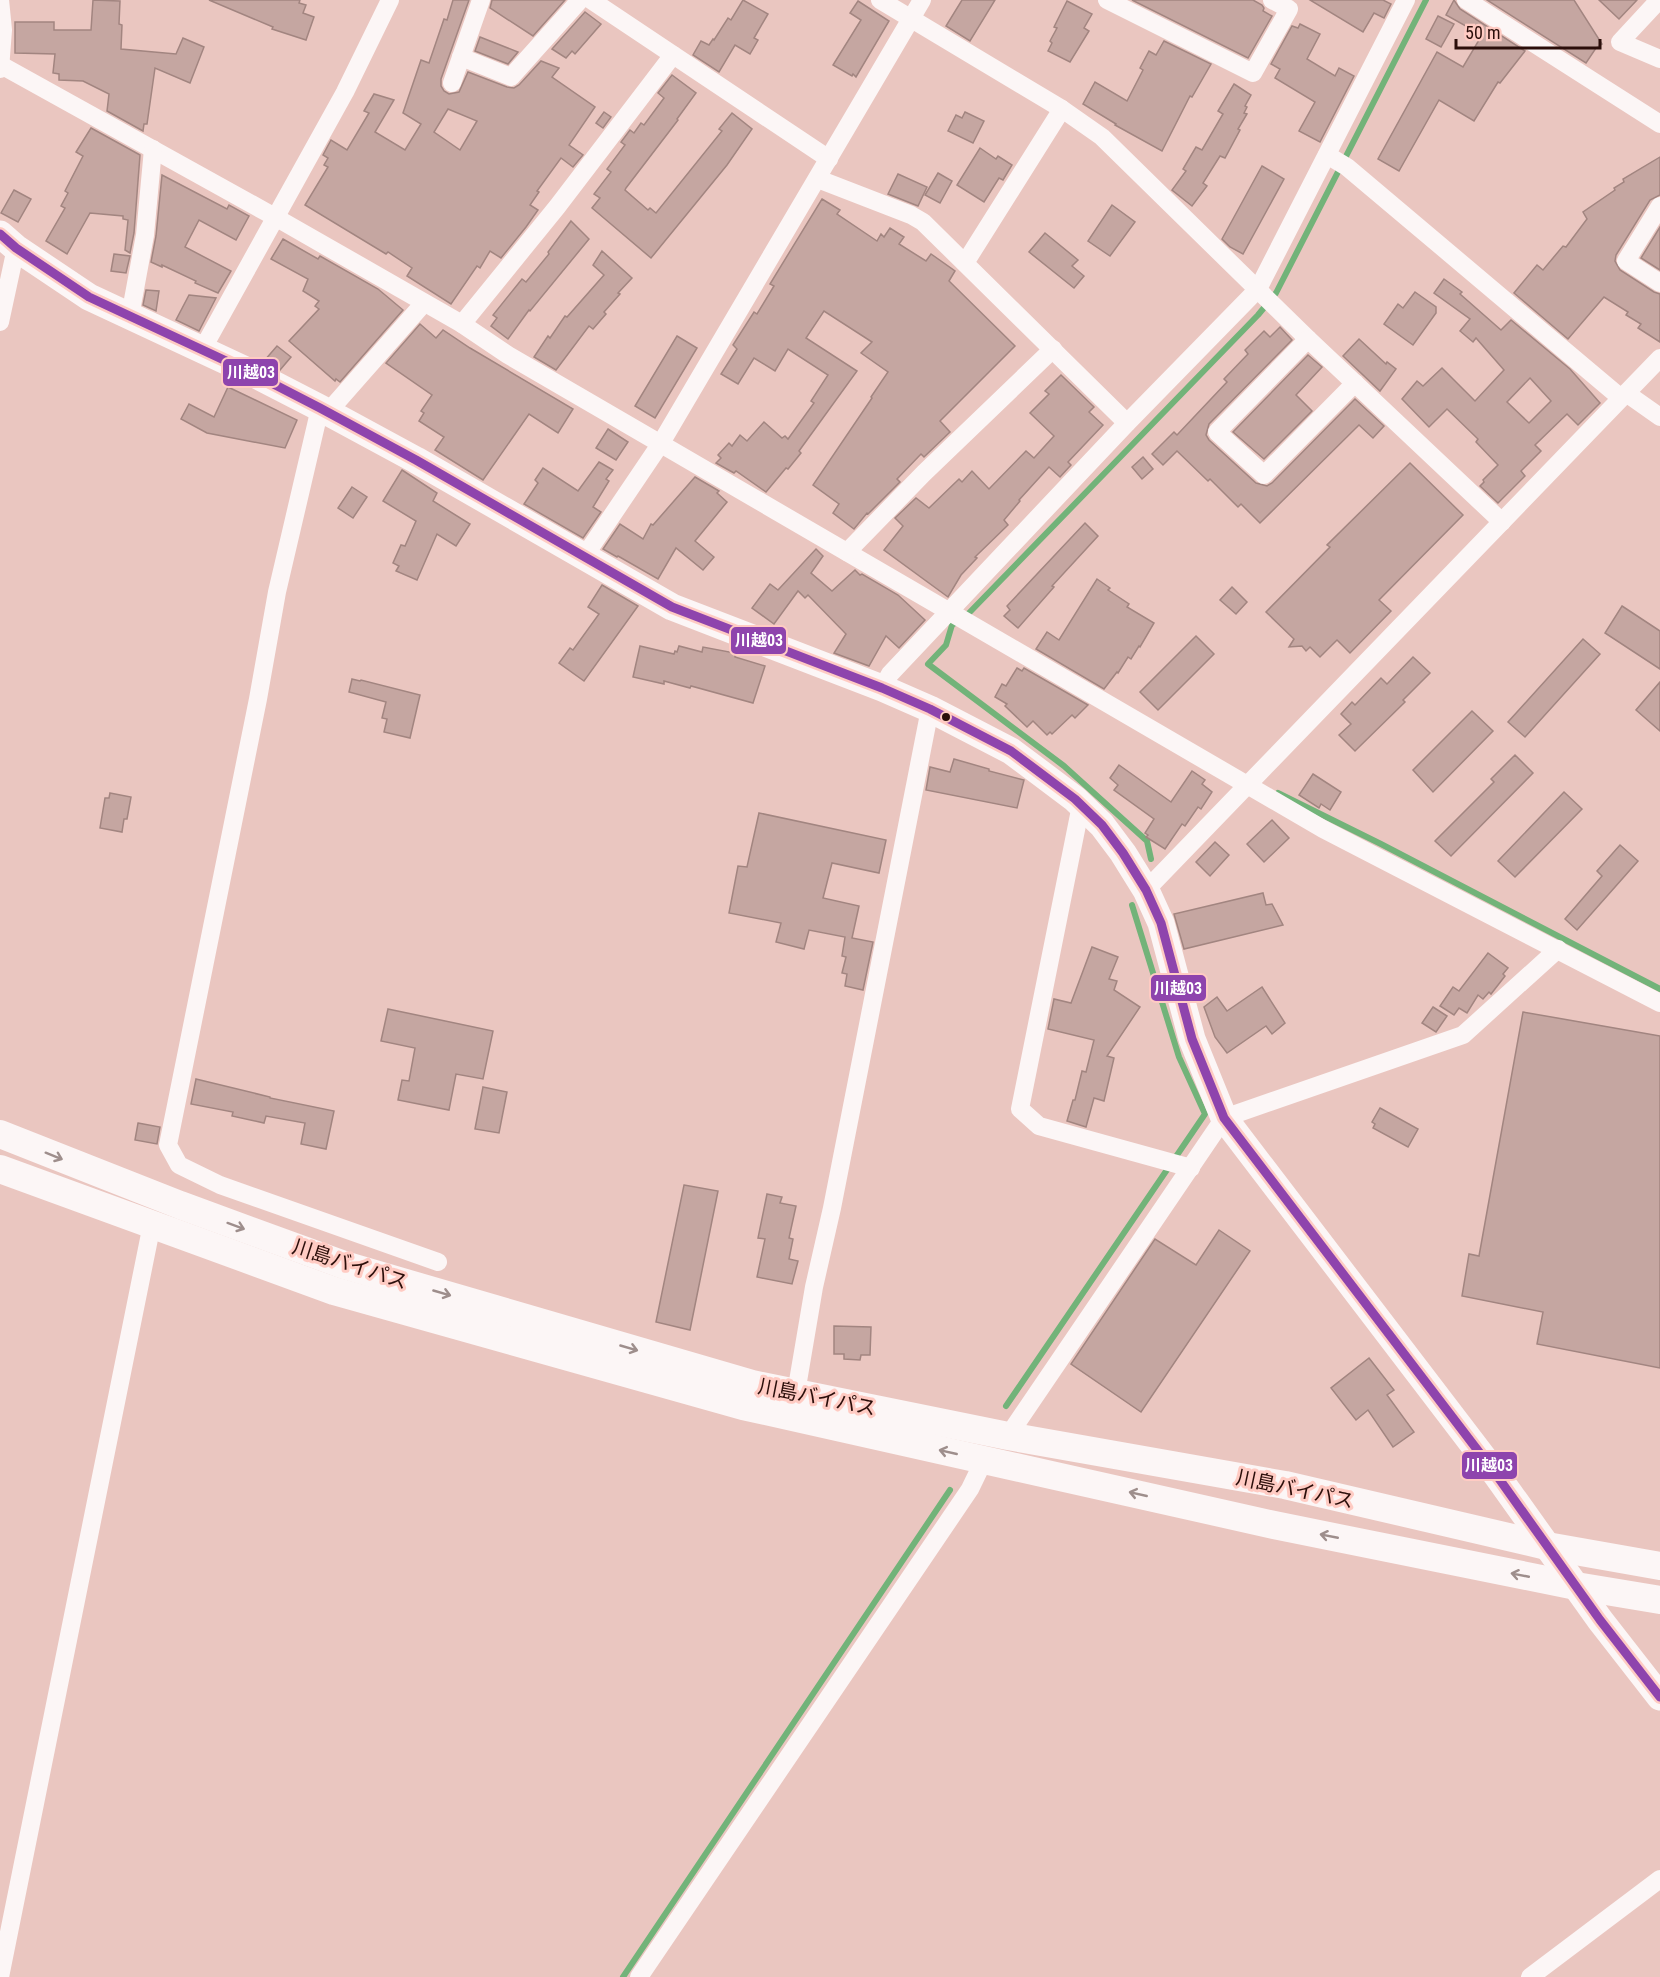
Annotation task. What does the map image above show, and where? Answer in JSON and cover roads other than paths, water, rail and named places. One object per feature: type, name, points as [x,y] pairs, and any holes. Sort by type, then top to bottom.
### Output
[{"type":"highway","name":"川島バイパス","points":[[0,1134],[180,1205],[344,1265],[752,1384],[1008,1436],[1285,1485],[1547,1546],[1660,1566]]},
{"type":"highway","name":"川島バイパス","points":[[0,1169],[334,1291],[743,1406],[1274,1525],[1576,1586],[1660,1600]]},
{"type":"main road","points":[[8,241],[89,297],[324,410],[416,460],[672,607],[882,688],[930,709],[1011,751],[1081,805],[1101,825],[1123,853],[1146,890],[1161,923],[1192,1039],[1224,1118],[1495,1473],[1576,1586],[1660,1697]]},
{"type":"street","points":[[0,0],[3,30],[0,67],[153,149],[462,324],[508,355],[1323,829],[1660,1003]]},
{"type":"street","points":[[202,350],[345,92],[390,0]]},
{"type":"street","points":[[452,83],[480,0]]},
{"type":"street","points":[[461,57],[512,77],[580,0]]},
{"type":"street","points":[[591,0],[829,159]]},
{"type":"street","points":[[880,0],[1062,109],[1102,137],[1308,339],[1502,522]]},
{"type":"street","points":[[584,557],[661,443],[922,0]]},
{"type":"street","points":[[1107,0],[1253,73],[1289,9],[1272,0]]},
{"type":"street","points":[[882,688],[890,674],[1127,423],[1265,295],[1337,161],[1406,0]]},
{"type":"street","points":[[1466,0],[1660,124]]},
{"type":"street","points":[[1659,0],[1620,42],[1660,59]]},
{"type":"street","points":[[462,324],[557,207],[673,55]]},
{"type":"street","points":[[965,263],[1062,109]]},
{"type":"street","points":[[130,316],[145,235],[153,149]]},
{"type":"street","points":[[1337,161],[1624,396],[1660,417]]},
{"type":"street","points":[[818,179],[923,222],[1127,423]]},
{"type":"street","points":[[1660,206],[1626,261],[1660,283]]},
{"type":"street","points":[[0,322],[8,241]]},
{"type":"street","points":[[424,303],[324,410],[277,592],[258,699],[168,1145],[178,1165],[220,1185],[438,1263]]},
{"type":"street","points":[[1308,339],[1217,432],[1264,475],[1354,383]]},
{"type":"street","points":[[847,552],[924,473],[1053,349]]},
{"type":"street","points":[[1146,890],[1660,358]]},
{"type":"street","points":[[796,1393],[814,1287],[832,1208],[930,709]]},
{"type":"street","points":[[1081,805],[1020,1109],[1038,1126],[1191,1168]]},
{"type":"street","points":[[1008,1436],[1224,1118],[1462,1035],[1558,949]]},
{"type":"street","points":[[0,1977],[152,1224]]},
{"type":"street","points":[[639,1977],[970,1489],[984,1460]]},
{"type":"street","points":[[1530,1977],[1660,1879]]},
{"type":"waterway","points":[[1151,859],[1147,841],[1064,766],[928,664],[946,645],[952,625],[968,614],[1258,315],[1276,293],[1426,0]]},
{"type":"waterway","points":[[1278,793],[1660,989]]},
{"type":"waterway","points":[[1006,1406],[1205,1114],[1179,1057],[1132,905]]},
{"type":"waterway","points":[[623,1977],[950,1490]]}]
